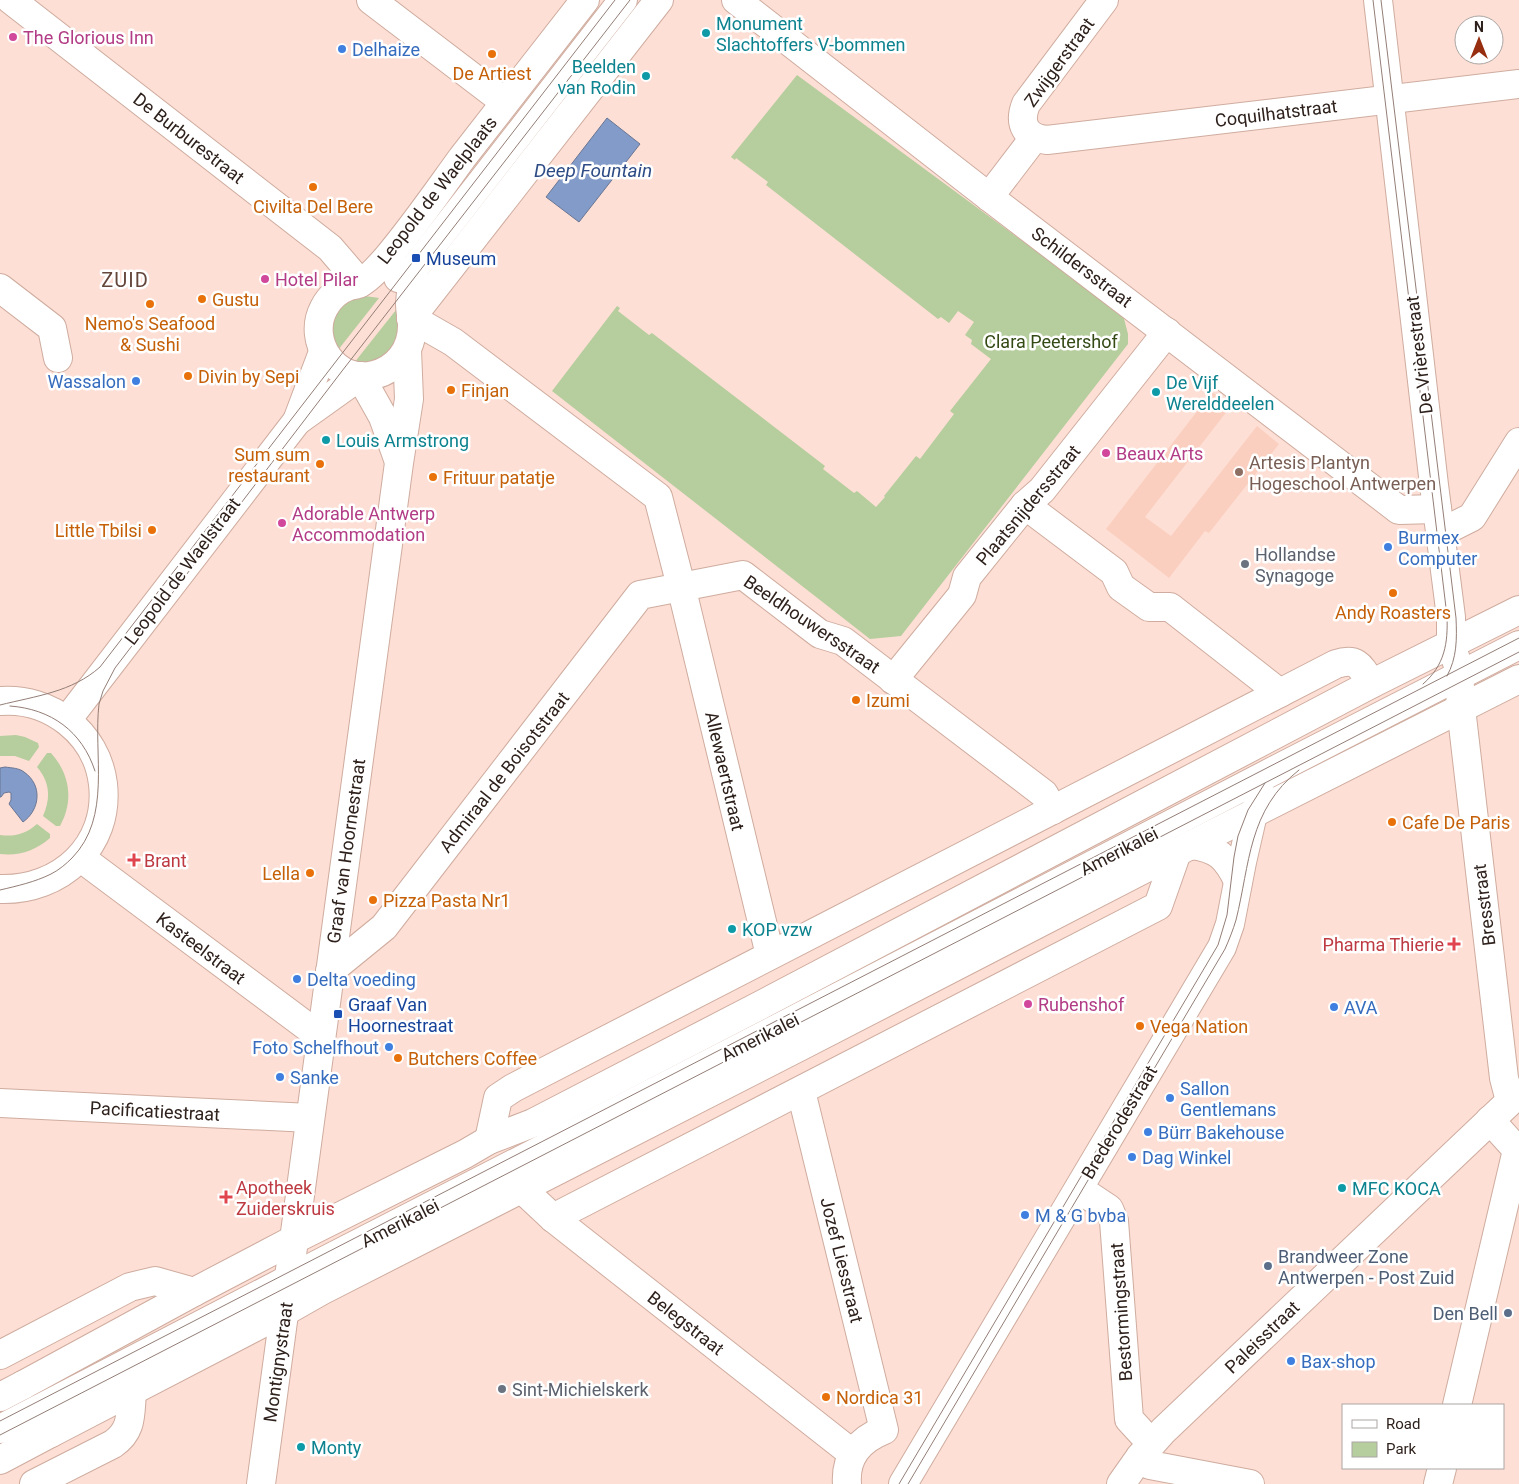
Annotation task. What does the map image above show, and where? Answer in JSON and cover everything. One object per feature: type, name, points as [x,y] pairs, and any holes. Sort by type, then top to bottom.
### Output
[{"type":"main road","name":"De Burburestraat","points":[[11,0],[330,248],[360,283]]},
{"type":"main road","points":[[371,0],[505,102]]},
{"type":"main road","name":"Leopold de Waelplaats","points":[[323,352],[318,331],[319,320],[329,299],[336,293],[360,283],[387,258],[585,0]]},
{"type":"main road","points":[[360,283],[395,279],[414,269],[623,0]]},
{"type":"main road","points":[[410,318],[659,0]]},
{"type":"main road","name":"Schildersstraat","points":[[736,0],[989,197],[1399,510],[1439,521]]},
{"type":"main road","name":"Zwijgerstraat","points":[[1034,138],[1025,128],[1022,119],[1026,104],[1104,0]]},
{"type":"main road","name":"De Vrièrestraat","points":[[1378,0],[1451,617],[1451,644],[1460,669],[1461,708]]},
{"type":"main road","name":"Coquilhatstraat","points":[[1034,138],[1047,140],[1519,84]]},
{"type":"main road","points":[[989,197],[1034,138]]},
{"type":"main road","points":[[323,352],[328,360],[342,371],[360,376],[382,374],[399,362],[407,350],[411,331],[411,289],[414,269]]},
{"type":"main road","points":[[0,288],[52,328],[58,358]]},
{"type":"main road","points":[[410,318],[453,342],[658,497],[681,586]]},
{"type":"main road","name":"Plaatsnijdersstraat","points":[[893,680],[962,595],[967,577],[1025,505],[1042,490],[1167,332]]},
{"type":"main road","name":"Graaf van Hoornestraat","points":[[295,1239],[409,399],[407,350]]},
{"type":"main road","name":"Leopold de Waelstraat","points":[[68,720],[297,421],[323,352]]},
{"type":"main road","name":"Leopold de Waelstraat","points":[[297,421],[360,376]]},
{"type":"main road","name":"Graaf van Hoornestraat","points":[[360,376],[383,417],[399,463]]},
{"type":"main road","points":[[1439,521],[1472,517],[1519,442]]},
{"type":"main road","points":[[1025,505],[1114,572],[1122,587],[1149,607],[1170,607],[1280,693]]},
{"type":"main road","name":"Beeldhouwersstraat","points":[[681,586],[742,575],[820,634],[843,641],[1044,794],[1052,810]]},
{"type":"main road","name":"Allewaertstraat","points":[[681,586],[770,955]]},
{"type":"main road","name":"Admiraal de Boisotstraat","points":[[330,971],[384,927],[640,595],[681,586]]},
{"type":"main road","name":"Amerikalei","points":[[12,1391],[295,1239],[465,1154],[489,1140],[542,1118],[1371,684],[1519,610]]},
{"type":"main road","name":"Amerikalei","points":[[0,1429],[1519,645]]},
{"type":"main road","points":[[489,1140],[498,1098],[513,1088],[770,955],[1336,664],[1347,661],[1358,664],[1371,684]]},
{"type":"main road","name":"Amerikalei","points":[[0,1460],[328,1288],[1184,848],[1519,679]]},
{"type":"main road","points":[[0,701],[28,702],[42,706],[68,720],[92,749],[103,784],[103,804],[100,821],[81,858],[52,879],[39,884],[15,890],[0,889]]},
{"type":"main road","name":"Bresstraat","points":[[1461,708],[1504,1078],[1516,1101]]},
{"type":"main road","name":"Brederodestraat","points":[[903,1484],[1222,947],[1230,924],[1253,814],[1264,795],[1299,757]]},
{"type":"main road","points":[[1184,848],[1206,846],[1217,852],[1233,870],[1238,881]]},
{"type":"main road","name":"Amerikalei","points":[[553,1218],[1158,906],[1184,848]]},
{"type":"main road","name":"Kasteelstraat","points":[[81,858],[321,1037]]},
{"type":"main road","name":"Jozef Liesstraat","points":[[801,1091],[884,1430],[875,1433],[867,1439],[853,1454]]},
{"type":"main road","name":"Paleisstraat","points":[[1121,1484],[1145,1450],[1490,1120],[1516,1101]]},
{"type":"main road","name":"Pacificatiestraat","points":[[0,1103],[310,1118]]},
{"type":"main road","points":[[1457,1404],[1517,1150],[1490,1120]]},
{"type":"main road","name":"Belegstraat","points":[[522,1189],[553,1218],[853,1454]]},
{"type":"main road","name":"Bestormingstraat","points":[[1079,1189],[1108,1209],[1114,1221],[1129,1419],[1145,1450]]},
{"type":"main road","name":"Montignystraat","points":[[261,1484],[295,1239]]},
{"type":"main road","points":[[0,1355],[130,1288],[155,1282],[194,1292]]},
{"type":"main road","points":[[34,1484],[122,1438],[130,1423],[132,1392]]},
{"type":"main road","points":[[1145,1450],[1150,1465],[1250,1484]]},
{"type":"main road","points":[[847,1484],[846,1473],[848,1463],[853,1454]]},
{"type":"main road","points":[[1438,1484],[1442,1469]]},
{"type":"shaded area","name":"Artesis Plantyn Hogeschool Antwerpen","points":[[1212,392],[1231,406],[1145,517],[1171,536],[1257,426],[1279,444],[1209,533],[1205,531],[1169,578],[1106,529]]},
{"type":"green space","name":"Clara Peetershof","points":[[797,75],[1123,315],[1128,334],[1128,344],[901,636],[870,639],[552,391],[617,306],[620,308],[618,311],[649,335],[652,333],[825,466],[823,469],[854,493],[857,491],[876,507],[916,456],[920,459],[954,414],[950,411],[991,359],[971,344],[972,340],[965,335],[974,322],[958,311],[949,323],[941,317],[938,319],[766,185],[768,182],[736,158],[735,160],[731,157]]},
{"type":"green space","points":[[365,296],[379,298],[338,350],[333,331],[335,315],[346,303]]},
{"type":"green space","points":[[396,310],[402,335],[382,362],[354,363]]},
{"type":"green space","points":[[16,735],[38,743],[39,747],[29,761],[15,756],[0,756],[0,736]]},
{"type":"green space","points":[[47,753],[51,753],[57,761],[66,779],[68,788],[67,807],[60,826],[56,826],[43,816],[46,809],[48,790],[45,778],[37,767]]},
{"type":"green space","points":[[37,824],[50,834],[50,838],[26,852],[0,854],[0,835],[20,834]]},
{"type":"water","name":"Deep Fountain","points":[[607,118],[640,144],[579,222],[546,197]]},
{"type":"water","points":[[5,767],[24,772],[30,777],[37,790],[36,804],[33,811],[23,822],[9,804],[11,793],[4,793],[0,797],[0,768]]},
{"type":"tram line","points":[[0,705],[66,688],[100,667],[615,0]]},
{"type":"tram line","points":[[0,890],[32,882],[54,872],[72,858],[84,842],[92,824],[97,805],[99,704],[103,691],[115,668],[342,371],[630,0]]},
{"type":"tram line","points":[[1373,0],[1447,616],[1447,635],[1444,653],[1436,669],[1423,684]]},
{"type":"tram line","points":[[1381,0],[1456,618],[1456,648],[1447,676]]},
{"type":"tram line","points":[[0,1421],[1519,638]]},
{"type":"tram line","points":[[0,1435],[1519,652]]},
{"type":"tram line","points":[[10,706],[39,712],[63,725],[82,744],[95,771]]},
{"type":"tram line","points":[[908,1484],[1225,949],[1236,920],[1249,858],[1260,820],[1282,786],[1299,770]]},
{"type":"tram line","points":[[899,1484],[1218,945],[1227,915],[1238,836],[1248,810],[1265,783]]},
{"type":"place","name":"Monument Slachtoffers V-bommen","points":[[706,33]]},
{"type":"place","name":"The Glorious Inn","points":[[13,37]]},
{"type":"place","name":"Delhaize","points":[[342,49]]},
{"type":"place","name":"De Artiest","points":[[492,54]]},
{"type":"place","name":"Beelden van Rodin","points":[[646,76]]},
{"type":"place","name":"Civilta Del Bere","points":[[313,187]]},
{"type":"place","name":"Museum","points":[[416,258]]},
{"type":"place","name":"Hotel Pilar","points":[[265,279]]},
{"type":"place","name":"Gustu","points":[[202,299]]},
{"type":"place","name":"Nemo's Seafood & Sushi","points":[[150,304]]},
{"type":"place","name":"Divin by Sepi","points":[[188,376]]},
{"type":"place","name":"Wassalon","points":[[136,381]]},
{"type":"place","name":"Finjan","points":[[451,390]]},
{"type":"place","name":"De Vijf Werelddeelen","points":[[1156,392]]},
{"type":"place","name":"Louis Armstrong","points":[[326,440]]},
{"type":"place","name":"Beaux Arts","points":[[1106,453]]},
{"type":"place","name":"Sum sum restaurant","points":[[320,464]]},
{"type":"place","name":"Artesis Plantyn Hogeschool Antwerpen","points":[[1239,472]]},
{"type":"place","name":"Frituur patatje","points":[[433,477]]},
{"type":"place","name":"Adorable Antwerp Accommodation","points":[[282,523]]},
{"type":"place","name":"Little Tbilsi","points":[[152,530]]},
{"type":"place","name":"Burmex Computer","points":[[1388,547]]},
{"type":"place","name":"Hollandse Synagoge","points":[[1245,564]]},
{"type":"place","name":"Andy Roasters","points":[[1393,593]]},
{"type":"place","name":"Izumi","points":[[856,700]]},
{"type":"place","name":"Cafe De Paris","points":[[1392,822]]},
{"type":"place","name":"Brant","points":[[134,860]]},
{"type":"place","name":"Lella","points":[[310,873]]},
{"type":"place","name":"Pizza Pasta Nr1","points":[[373,900]]},
{"type":"place","name":"KOP vzw","points":[[732,929]]},
{"type":"place","name":"Pharma Thierie","points":[[1454,944]]},
{"type":"place","name":"Delta voeding","points":[[297,979]]},
{"type":"place","name":"Rubenshof","points":[[1028,1004]]},
{"type":"place","name":"AVA","points":[[1334,1007]]},
{"type":"place","name":"Graaf Van Hoornestraat","points":[[338,1014]]},
{"type":"place","name":"Vega Nation","points":[[1140,1026]]},
{"type":"place","name":"Foto Schelfhout","points":[[389,1047]]},
{"type":"place","name":"Butchers Coffee","points":[[398,1058]]},
{"type":"place","name":"Sanke","points":[[280,1077]]},
{"type":"place","name":"Sallon Gentlemans","points":[[1170,1098]]},
{"type":"place","name":"Bürr Bakehouse","points":[[1148,1132]]},
{"type":"place","name":"Dag Winkel","points":[[1132,1157]]},
{"type":"place","name":"MFC KOCA","points":[[1342,1188]]},
{"type":"place","name":"Apotheek Zuiderskruis","points":[[226,1197]]},
{"type":"place","name":"M & G bvba","points":[[1025,1215]]},
{"type":"place","name":"Brandweer Zone Antwerpen - Post Zuid","points":[[1268,1266]]},
{"type":"place","name":"Den Bell","points":[[1508,1313]]},
{"type":"place","name":"Bax-shop","points":[[1291,1361]]},
{"type":"place","name":"Sint-Michielskerk","points":[[502,1389]]},
{"type":"place","name":"Nordica 31","points":[[826,1397]]},
{"type":"place","name":"Monty","points":[[301,1447]]},
{"type":"district","name":"ZUID","points":[[125,280]]}]
